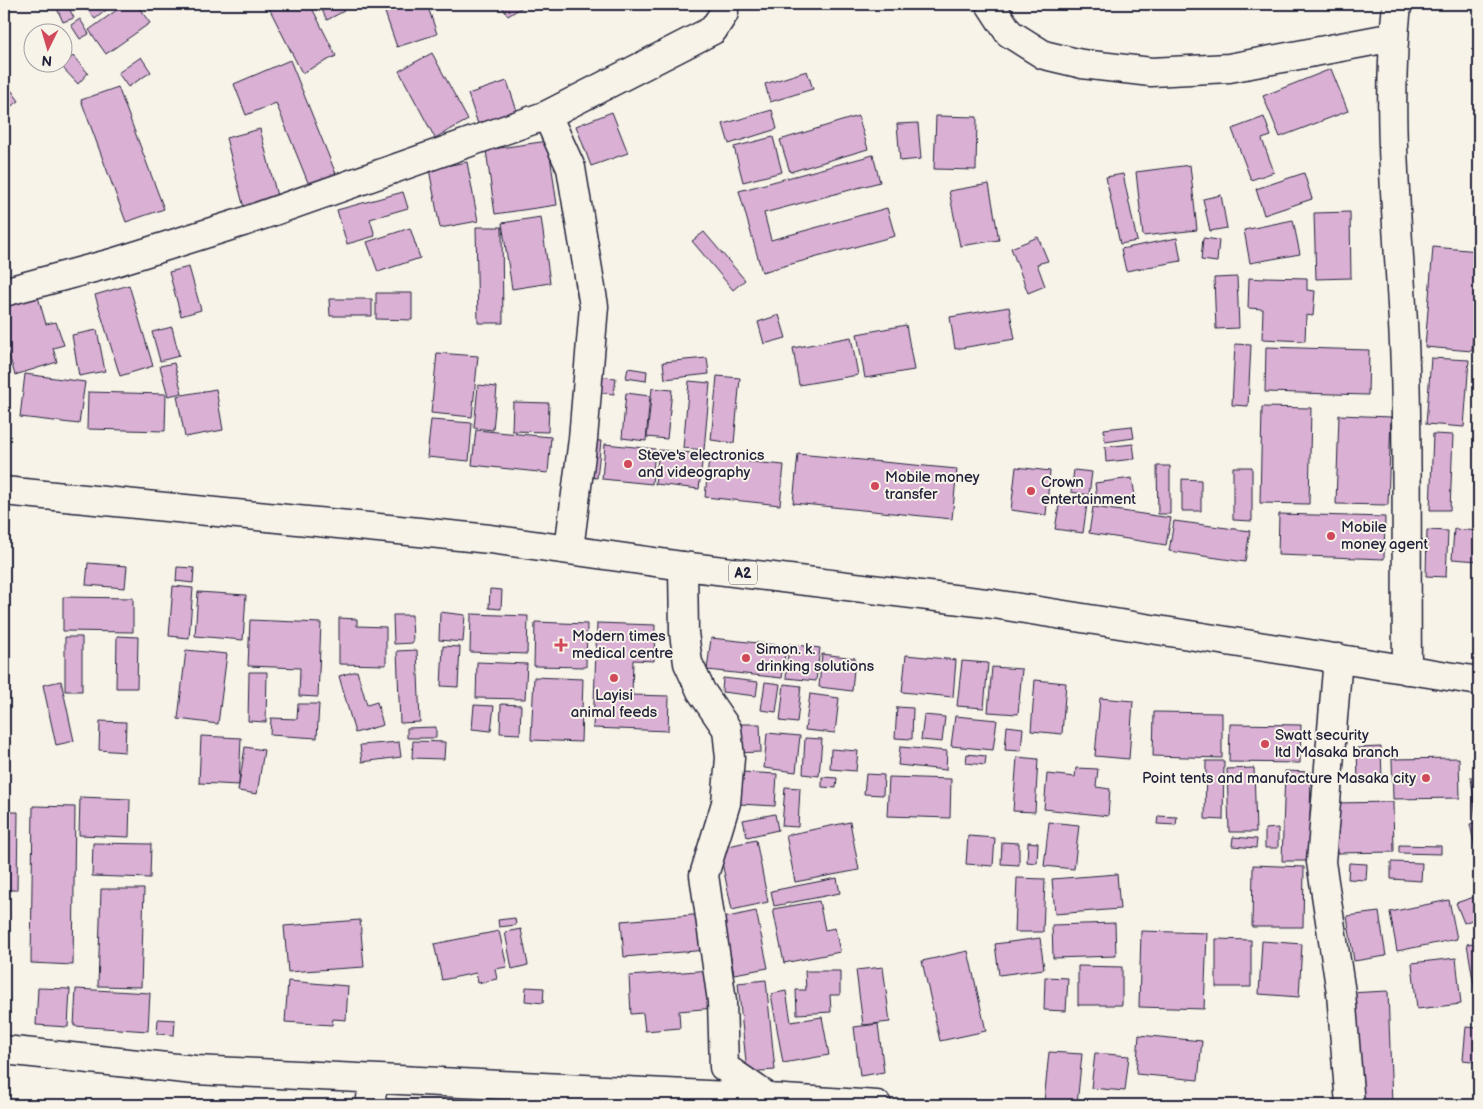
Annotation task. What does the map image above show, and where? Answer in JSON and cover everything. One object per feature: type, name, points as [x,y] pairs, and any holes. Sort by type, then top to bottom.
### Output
[{"type":"main road","points":[[4,292],[112,262],[243,222],[547,115],[714,30],[724,13],[723,4]]},
{"type":"main road","points":[[990,4],[1009,33],[1044,55],[1082,64],[1151,72],[1229,68],[1394,37]]},
{"type":"main road","points":[[1397,4],[1394,37],[1392,142],[1404,367],[1407,670]]},
{"type":"main road","points":[[547,115],[571,168],[594,306],[583,439],[569,549]]},
{"type":"main road","name":"A2","points":[[5,488],[480,538],[683,566],[994,604],[1479,681]]},
{"type":"main road","points":[[683,566],[684,633],[688,663],[701,691],[727,729],[730,758],[726,803],[704,875],[722,1001],[724,1067],[769,1098]]},
{"type":"main road","points":[[1338,658],[1321,862],[1341,993],[1350,1105]]},
{"type":"main road","points":[[4,1050],[195,1070],[372,1092],[769,1098],[877,1105]]},
{"type":"building","points":[[55,4],[67,4],[74,18],[63,22]]},
{"type":"building","points":[[94,4],[107,4],[110,7],[95,19],[87,9]]},
{"type":"building","points":[[125,4],[136,4],[150,23],[106,54],[89,30]]},
{"type":"building","points":[[267,4],[310,4],[336,56],[302,73]]},
{"type":"building","points":[[319,4],[340,4],[344,11],[327,20]]},
{"type":"building","points":[[382,4],[427,4],[437,34],[397,47]]},
{"type":"building","points":[[500,4],[527,4],[508,16]]},
{"type":"building","points":[[80,19],[89,34],[80,39],[72,24]]},
{"type":"building","points":[[432,53],[468,120],[435,138],[399,71]]},
{"type":"building","points":[[72,57],[88,73],[78,84],[67,72],[72,72]]},
{"type":"building","points":[[141,57],[151,72],[128,87],[118,73]]},
{"type":"building","points":[[290,60],[338,179],[311,190],[276,103],[246,115],[234,84]]},
{"type":"building","points":[[1331,69],[1348,111],[1280,137],[1263,96]]},
{"type":"building","points":[[807,71],[813,89],[770,102],[765,84]]},
{"type":"building","points":[[507,81],[517,111],[478,124],[468,94]]},
{"type":"building","points":[[118,87],[164,209],[126,222],[81,100]]},
{"type":"building","points":[[12,91],[19,101],[4,111],[4,95]]},
{"type":"building","points":[[772,110],[777,129],[729,144],[723,124]]},
{"type":"building","points":[[612,112],[628,153],[591,166],[576,126]]},
{"type":"building","points":[[858,116],[868,149],[790,172],[780,140]]},
{"type":"building","points":[[936,116],[977,117],[976,170],[934,169]]},
{"type":"building","points":[[1264,117],[1271,136],[1262,139],[1274,172],[1251,180],[1232,129]]},
{"type":"building","points":[[918,123],[921,159],[900,161],[897,124]]},
{"type":"building","points":[[260,129],[278,200],[244,208],[226,138]]},
{"type":"building","points":[[773,137],[782,172],[743,182],[734,147]]},
{"type":"building","points":[[548,141],[557,205],[495,214],[486,150]]},
{"type":"building","points":[[873,155],[880,182],[764,213],[771,240],[887,208],[895,236],[762,272],[739,191]]},
{"type":"building","points":[[467,162],[478,221],[440,228],[429,169]]},
{"type":"building","points":[[1190,165],[1197,230],[1143,236],[1136,172]]},
{"type":"building","points":[[1304,173],[1312,199],[1264,215],[1256,189]]},
{"type":"building","points":[[1123,174],[1137,241],[1120,244],[1106,177]]},
{"type":"building","points":[[989,184],[999,240],[960,246],[949,191]]},
{"type":"building","points":[[403,192],[408,208],[370,219],[375,236],[347,244],[337,210]]},
{"type":"building","points":[[1221,195],[1227,228],[1210,231],[1203,199]]},
{"type":"building","points":[[1350,212],[1351,278],[1316,279],[1314,213]]},
{"type":"building","points":[[541,217],[550,283],[512,289],[502,223]]},
{"type":"building","points":[[1293,220],[1300,254],[1250,263],[1244,230]]},
{"type":"building","points":[[476,227],[502,227],[503,323],[478,323]]},
{"type":"building","points":[[410,228],[420,258],[378,272],[367,242]]},
{"type":"building","points":[[704,232],[745,280],[733,290],[692,241]]},
{"type":"building","points":[[1038,237],[1048,261],[1037,264],[1045,286],[1028,293],[1011,248]]},
{"type":"building","points":[[1177,238],[1181,261],[1126,271],[1121,249]]},
{"type":"building","points":[[1203,238],[1219,240],[1217,262],[1201,260]]},
{"type":"building","points":[[1433,247],[1479,251],[1472,351],[1425,347]]},
{"type":"building","points":[[189,267],[201,310],[181,316],[169,272]]},
{"type":"building","points":[[1237,277],[1239,328],[1216,329],[1214,278]]},
{"type":"building","points":[[1265,277],[1307,278],[1307,290],[1315,291],[1313,316],[1306,315],[1305,341],[1262,339],[1263,309],[1248,308],[1249,278],[1264,279]]},
{"type":"building","points":[[129,285],[153,366],[120,376],[95,295]]},
{"type":"building","points":[[376,293],[412,293],[412,320],[376,319]]},
{"type":"building","points":[[38,297],[46,324],[56,322],[64,345],[53,348],[57,362],[15,375],[4,339],[4,307]]},
{"type":"building","points":[[329,299],[372,299],[372,316],[330,316]]},
{"type":"building","points":[[1009,307],[1015,339],[955,349],[950,317]]},
{"type":"building","points":[[779,315],[786,338],[764,344],[758,322]]},
{"type":"building","points":[[906,325],[914,370],[865,378],[857,334]]},
{"type":"building","points":[[172,327],[179,356],[160,361],[152,332]]},
{"type":"building","points":[[97,330],[105,371],[79,376],[72,335]]},
{"type":"building","points":[[851,337],[858,375],[799,385],[793,348]]},
{"type":"building","points":[[1235,344],[1251,345],[1248,406],[1232,405]]},
{"type":"building","points":[[1266,347],[1369,350],[1368,395],[1265,392]]},
{"type":"building","points":[[437,353],[478,356],[472,417],[431,413]]},
{"type":"building","points":[[707,358],[709,374],[665,379],[663,362]]},
{"type":"building","points":[[1431,358],[1469,360],[1464,427],[1426,424]]},
{"type":"building","points":[[174,363],[182,393],[168,396],[160,366]]},
{"type":"building","points":[[628,368],[647,371],[646,381],[626,378]]},
{"type":"building","points":[[25,374],[85,382],[79,424],[20,417]]},
{"type":"building","points":[[592,376],[616,378],[614,394],[590,392]]},
{"type":"building","points":[[717,376],[740,378],[734,443],[711,440]]},
{"type":"building","points":[[689,381],[710,383],[704,450],[683,448]]},
{"type":"building","points":[[478,385],[497,387],[493,430],[474,428]]},
{"type":"building","points":[[652,388],[672,390],[667,439],[647,437]]},
{"type":"building","points":[[216,389],[223,430],[185,437],[177,396]]},
{"type":"building","points":[[88,392],[166,394],[165,431],[87,429]]},
{"type":"building","points":[[626,393],[650,396],[646,441],[622,438]]},
{"type":"building","points":[[513,402],[549,403],[548,432],[512,431]]},
{"type":"building","points":[[1262,407],[1311,408],[1309,504],[1260,503]]},
{"type":"building","points":[[1339,415],[1391,417],[1388,505],[1336,504]]},
{"type":"building","points":[[431,420],[472,423],[469,461],[427,457]]},
{"type":"building","points":[[1132,426],[1134,438],[1105,442],[1104,429]]},
{"type":"building","points":[[476,430],[551,437],[548,473],[472,465]]},
{"type":"building","points":[[1433,434],[1453,435],[1450,510],[1430,510]]},
{"type":"building","points":[[585,440],[601,441],[597,478],[581,476]]},
{"type":"building","name":"Steve's electronics and videography","points":[[605,444],[655,449],[652,484],[602,479]]},
{"type":"building","points":[[1133,444],[1135,459],[1106,462],[1105,447]]},
{"type":"building","points":[[659,450],[703,454],[699,489],[655,484]]},
{"type":"building","name":"Mobile money transfer","points":[[798,454],[957,469],[952,519],[793,503]]},
{"type":"building","points":[[709,458],[784,465],[780,505],[705,497]]},
{"type":"building","points":[[1157,466],[1170,466],[1170,514],[1158,514]]},
{"type":"building","name":"Crown entertainment","points":[[1016,467],[1050,471],[1046,515],[1011,510]]},
{"type":"building","points":[[1233,467],[1252,467],[1252,521],[1233,520]]},
{"type":"building","points":[[1074,470],[1092,472],[1089,495],[1071,492]]},
{"type":"building","points":[[1132,478],[1135,496],[1097,501],[1095,483]]},
{"type":"building","points":[[1182,479],[1201,480],[1201,511],[1182,511]]},
{"type":"building","points":[[1060,500],[1087,504],[1083,533],[1055,529]]},
{"type":"building","points":[[1093,507],[1171,518],[1166,545],[1089,533]]},
{"type":"building","name":"Mobile money agent","points":[[1279,514],[1385,517],[1384,559],[1278,555]]},
{"type":"building","points":[[1174,521],[1250,531],[1245,562],[1169,551]]},
{"type":"building","points":[[1454,529],[1479,531],[1479,561],[1452,559]]},
{"type":"building","points":[[1427,530],[1448,531],[1446,577],[1426,576]]},
{"type":"building","points":[[88,563],[127,566],[125,588],[86,585]]},
{"type":"building","points":[[177,567],[194,568],[193,583],[176,581]]},
{"type":"building","points":[[173,586],[193,588],[189,638],[169,636]]},
{"type":"building","points":[[490,589],[502,590],[501,609],[489,608]]},
{"type":"building","points":[[198,592],[246,595],[243,640],[195,636]]},
{"type":"building","points":[[63,597],[133,598],[133,632],[63,631]]},
{"type":"building","points":[[440,612],[465,615],[463,642],[439,640]]},
{"type":"building","points":[[471,614],[528,616],[527,654],[470,652]]},
{"type":"building","points":[[393,615],[412,615],[413,643],[394,644]]},
{"type":"building","points":[[339,618],[357,619],[357,626],[386,627],[386,665],[339,664]]},
{"type":"building","points":[[250,620],[321,623],[318,697],[299,696],[300,668],[248,666]]},
{"type":"building","name":"Modern times medical centre","points":[[535,622],[587,624],[586,667],[534,666]]},
{"type":"building","name":"Layisi animal feeds","points":[[597,623],[655,625],[654,661],[633,660],[632,695],[669,696],[668,731],[593,728]]},
{"type":"building","points":[[117,636],[138,637],[137,688],[116,688]]},
{"type":"building","points":[[65,637],[82,637],[82,691],[65,691]]},
{"type":"building","name":"Simon. k. drinking solutions","points":[[711,638],[786,646],[782,678],[707,670]]},
{"type":"building","points":[[789,644],[820,648],[816,681],[786,678]]},
{"type":"building","points":[[443,646],[460,647],[458,687],[441,686]]},
{"type":"building","points":[[186,650],[227,654],[218,724],[178,719]]},
{"type":"building","points":[[417,650],[420,722],[400,723],[397,651]]},
{"type":"building","points":[[822,654],[855,658],[852,691],[819,687]]},
{"type":"building","points":[[906,655],[956,660],[953,697],[902,692]]},
{"type":"building","points":[[962,661],[988,663],[984,708],[957,706]]},
{"type":"building","points":[[477,662],[527,664],[525,699],[476,698]]},
{"type":"building","points":[[992,667],[1022,669],[1018,714],[988,712]]},
{"type":"building","points":[[357,671],[367,705],[377,702],[383,725],[355,733],[339,676]]},
{"type":"building","points":[[249,672],[267,672],[266,722],[248,721]]},
{"type":"building","points":[[534,677],[583,679],[581,742],[531,740]]},
{"type":"building","points":[[723,678],[758,682],[756,696],[722,692]]},
{"type":"building","points":[[1035,680],[1066,683],[1062,734],[1031,731]]},
{"type":"building","points":[[61,681],[74,741],[56,745],[43,685]]},
{"type":"building","points":[[765,682],[780,684],[776,712],[761,710]]},
{"type":"building","points":[[784,684],[801,686],[797,723],[780,721]]},
{"type":"building","points":[[810,694],[839,698],[835,733],[805,730]]},
{"type":"building","points":[[1100,698],[1133,701],[1129,759],[1095,756]]},
{"type":"building","points":[[298,704],[319,704],[317,738],[270,735],[271,718],[297,719]]},
{"type":"building","points":[[501,704],[521,705],[520,734],[500,733]]},
{"type":"building","points":[[474,705],[494,706],[491,731],[472,729]]},
{"type":"building","points":[[897,707],[913,708],[912,739],[895,738]]},
{"type":"building","points":[[1154,712],[1222,713],[1222,758],[1153,756]]},
{"type":"building","points":[[924,715],[945,717],[942,742],[921,740]]},
{"type":"building","points":[[955,716],[997,720],[993,750],[951,746]]},
{"type":"building","points":[[100,721],[126,722],[125,752],[99,750]]},
{"type":"building","points":[[734,724],[760,724],[761,752],[734,753]]},
{"type":"building","name":"Swatt security ltd Masaka branch","points":[[1230,724],[1301,725],[1300,763],[1229,762]]},
{"type":"building","points":[[1007,726],[1023,728],[1021,751],[1005,750]]},
{"type":"building","points":[[436,727],[436,738],[407,738],[407,728]]},
{"type":"building","points":[[767,733],[800,736],[796,772],[764,768]]},
{"type":"building","points":[[201,736],[241,738],[239,785],[199,783]]},
{"type":"building","points":[[805,738],[822,739],[819,776],[803,774]]},
{"type":"building","points":[[413,741],[445,742],[444,759],[412,758]]},
{"type":"building","points":[[399,742],[401,757],[362,762],[360,745]]},
{"type":"building","points":[[245,747],[264,750],[257,794],[238,791]]},
{"type":"building","points":[[900,747],[947,751],[946,770],[898,765]]},
{"type":"building","points":[[1381,747],[1382,781],[1358,782],[1357,748]]},
{"type":"building","points":[[831,749],[858,751],[856,771],[830,769]]},
{"type":"building","points":[[967,754],[986,756],[985,765],[966,763]]},
{"type":"building","points":[[1017,757],[1038,759],[1035,812],[1013,811]]},
{"type":"building","name":"Point tents and manufacture Masaka city","points":[[1459,758],[1460,798],[1393,799],[1392,759]]},
{"type":"building","points":[[1206,761],[1224,761],[1223,820],[1205,819]]},
{"type":"building","points":[[1076,768],[1098,769],[1096,787],[1110,789],[1108,816],[1044,809],[1047,774],[1075,777]]},
{"type":"building","points":[[1254,768],[1256,832],[1229,832],[1227,769]]},
{"type":"building","points":[[1285,771],[1311,772],[1309,861],[1282,861]]},
{"type":"building","points":[[742,772],[777,774],[775,806],[739,804]]},
{"type":"building","points":[[866,774],[884,775],[883,795],[864,794]]},
{"type":"building","points":[[1479,776],[1479,817],[1476,817],[1471,777]]},
{"type":"building","points":[[822,777],[837,778],[836,788],[822,787]]},
{"type":"building","points":[[889,777],[951,779],[950,818],[887,816]]},
{"type":"building","points":[[785,787],[800,788],[798,827],[782,826]]},
{"type":"building","points":[[80,797],[130,799],[129,837],[79,835]]},
{"type":"building","points":[[1393,802],[1394,852],[1337,853],[1336,803]]},
{"type":"building","points":[[33,806],[75,807],[73,965],[31,963]]},
{"type":"building","points":[[4,812],[18,812],[17,890],[4,890]]},
{"type":"building","points":[[775,814],[778,830],[747,837],[743,820]]},
{"type":"building","points":[[1158,816],[1177,817],[1176,825],[1157,824]]},
{"type":"building","points":[[850,822],[859,870],[795,882],[786,835]]},
{"type":"building","points":[[1049,822],[1079,825],[1074,869],[1044,866]]},
{"type":"building","points":[[1479,822],[1479,866],[1470,824]]},
{"type":"building","points":[[1278,828],[1278,848],[1265,848],[1265,829]]},
{"type":"building","points":[[968,836],[995,838],[993,866],[966,864]]},
{"type":"building","points":[[1233,837],[1257,839],[1256,848],[1232,846]]},
{"type":"building","points":[[756,840],[768,902],[732,910],[719,848]]},
{"type":"building","points":[[1002,842],[1019,843],[1019,865],[1001,864]]},
{"type":"building","points":[[1028,842],[1038,843],[1037,863],[1027,862]]},
{"type":"building","points":[[93,843],[151,844],[150,878],[92,876]]},
{"type":"building","points":[[1399,845],[1441,846],[1441,854],[1399,853]]},
{"type":"building","points":[[1391,862],[1422,863],[1421,881],[1391,879]]},
{"type":"building","points":[[1349,863],[1367,864],[1366,880],[1348,879]]},
{"type":"building","points":[[1253,865],[1304,867],[1303,927],[1252,927]]},
{"type":"building","points":[[1117,874],[1120,909],[1055,914],[1052,879]]},
{"type":"building","points":[[837,878],[840,893],[774,906],[771,891]]},
{"type":"building","points":[[1017,878],[1045,879],[1043,932],[1015,932]]},
{"type":"building","points":[[101,889],[144,889],[141,987],[98,986]]},
{"type":"building","points":[[1474,897],[1479,910],[1479,917],[1464,923],[1456,903]]},
{"type":"building","points":[[1449,900],[1457,939],[1397,951],[1390,912]]},
{"type":"building","points":[[819,901],[825,930],[835,928],[840,952],[784,963],[773,909]]},
{"type":"building","points":[[756,911],[768,968],[734,974],[723,918]]},
{"type":"building","points":[[1379,912],[1386,956],[1354,961],[1347,916]]},
{"type":"building","points":[[704,914],[707,950],[624,957],[621,921]]},
{"type":"building","points":[[515,918],[516,925],[499,927],[498,920]]},
{"type":"building","points":[[360,920],[364,967],[288,972],[284,926]]},
{"type":"building","points":[[1115,923],[1116,956],[1053,958],[1052,925]]},
{"type":"building","points":[[521,929],[528,965],[512,969],[505,932]]},
{"type":"building","points":[[499,931],[507,967],[495,969],[497,979],[478,983],[476,973],[442,980],[434,944]]},
{"type":"building","points":[[1141,931],[1207,933],[1204,1009],[1139,1007]]},
{"type":"building","points":[[1040,938],[1044,969],[999,975],[995,944]]},
{"type":"building","points":[[1216,939],[1251,940],[1251,987],[1216,987]]},
{"type":"building","points":[[1262,941],[1302,944],[1299,997],[1259,994]]},
{"type":"building","points":[[1479,942],[1479,1008],[1478,1009],[1467,944]]},
{"type":"building","points":[[968,951],[986,1031],[940,1041],[922,961]]},
{"type":"building","points":[[1456,958],[1461,1004],[1417,1009],[1412,963]]},
{"type":"building","points":[[1078,966],[1122,967],[1122,1005],[1078,1005]]},
{"type":"building","points":[[883,967],[890,1022],[863,1025],[856,970]]},
{"type":"building","points":[[711,970],[714,1008],[679,1011],[680,1028],[645,1031],[643,1013],[631,1014],[629,976]]},
{"type":"building","points":[[805,971],[840,971],[840,995],[830,995],[831,1012],[797,1014],[796,990],[806,990]]},
{"type":"building","points":[[1045,977],[1068,978],[1066,1011],[1044,1010]]},
{"type":"building","points":[[766,980],[775,1070],[747,1072],[738,983]]},
{"type":"building","points":[[288,981],[348,986],[346,1020],[333,1019],[332,1025],[285,1022]]},
{"type":"building","points":[[526,987],[544,988],[543,1003],[525,1001]]},
{"type":"building","points":[[38,988],[70,989],[68,1027],[36,1025]]},
{"type":"building","points":[[76,989],[150,993],[148,1031],[74,1026]]},
{"type":"building","points":[[786,991],[791,1022],[822,1017],[829,1055],[783,1063],[771,994]]},
{"type":"building","points":[[1388,991],[1392,1105],[1352,1105],[1348,993]]},
{"type":"building","points":[[158,1019],[175,1020],[174,1035],[157,1034]]},
{"type":"building","points":[[878,1024],[884,1072],[860,1076],[854,1027]]},
{"type":"building","points":[[1466,1027],[1479,1028],[1479,1062],[1463,1060]]},
{"type":"building","points":[[1139,1035],[1202,1041],[1198,1080],[1136,1074]]},
{"type":"building","points":[[1049,1052],[1082,1054],[1077,1105],[1044,1102]]},
{"type":"building","points":[[1095,1053],[1129,1056],[1125,1091],[1091,1088]]},
{"type":"place","name":"Steve's electronics and videography","points":[[628,464]]},
{"type":"place","name":"Mobile money transfer","points":[[875,486]]},
{"type":"place","name":"Crown entertainment","points":[[1031,491]]},
{"type":"place","name":"Mobile money agent","points":[[1331,536]]},
{"type":"place","name":"Modern times medical centre","points":[[561,645]]},
{"type":"place","name":"Simon. k. drinking solutions","points":[[746,658]]},
{"type":"place","name":"Layisi animal feeds","points":[[614,678]]},
{"type":"place","name":"Swatt security ltd Masaka branch","points":[[1265,744]]},
{"type":"place","name":"Point tents and manufacture Masaka city","points":[[1426,778]]}]
